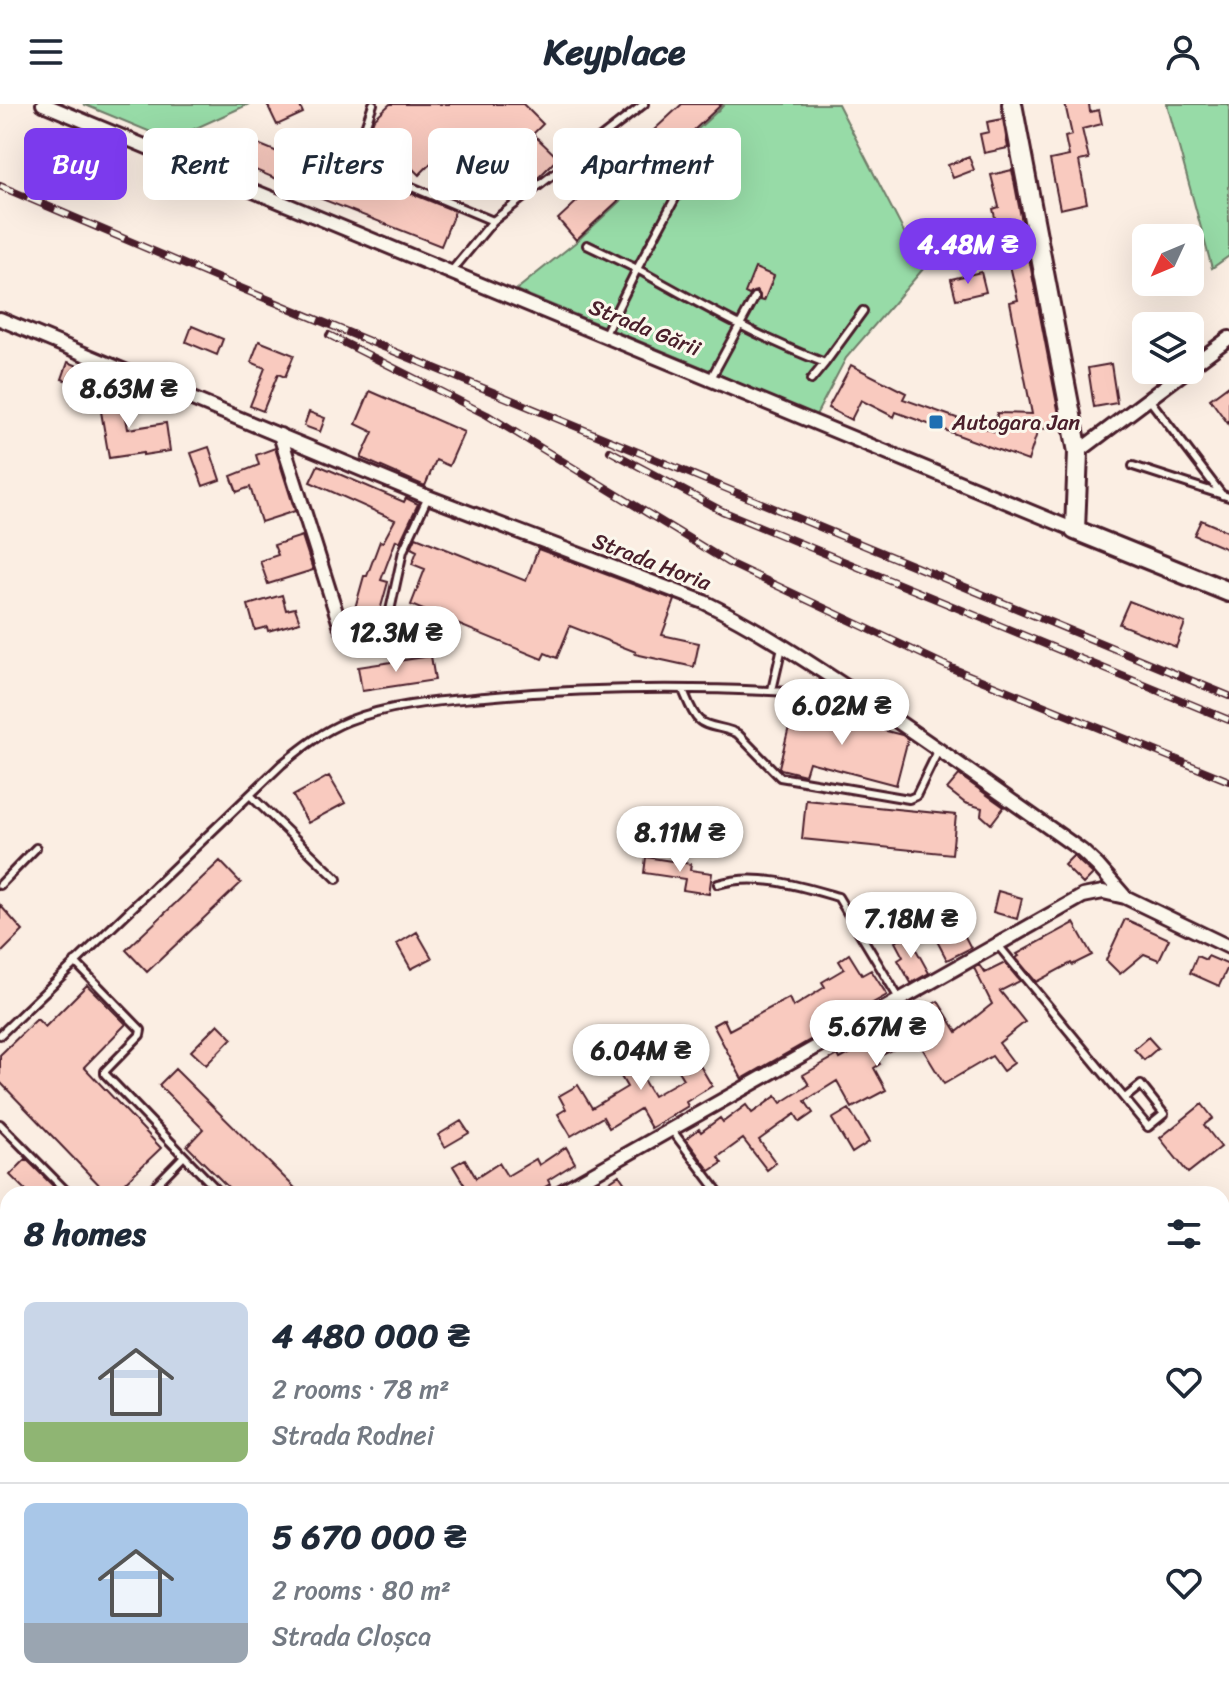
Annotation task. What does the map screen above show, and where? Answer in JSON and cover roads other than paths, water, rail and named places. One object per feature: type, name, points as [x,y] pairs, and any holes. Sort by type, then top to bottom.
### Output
[{"type":"street","name":"Strada Gării","points":[[43,104],[1229,592]]},
{"type":"street","points":[[1012,104],[1078,452],[1075,530]]},
{"type":"street","name":"Strada Horia","points":[[0,319],[428,497],[704,602],[783,645],[939,749],[1082,851],[1125,897],[1229,947]]},
{"type":"street","points":[[1204,357],[1229,338]]},
{"type":"street","points":[[1078,452],[1168,384]]},
{"type":"street","points":[[280,435],[341,628]]},
{"type":"street","points":[[571,1186],[1083,896],[1103,892],[1125,897]]},
{"type":"lane","points":[[365,128],[373,104]]},
{"type":"lane","points":[[450,273],[493,221],[644,104]]},
{"type":"lane","points":[[412,187],[493,221]]},
{"type":"lane","points":[[604,336],[674,200]]},
{"type":"lane","points":[[587,245],[739,326],[825,363]]},
{"type":"lane","points":[[710,380],[755,297]]},
{"type":"lane","points":[[811,380],[863,311]]},
{"type":"lane","points":[[1149,399],[1226,496]]},
{"type":"lane","points":[[1133,466],[1226,496]]},
{"type":"lane","points":[[386,629],[403,551],[428,497]]},
{"type":"lane","points":[[772,690],[783,645]]},
{"type":"lane","points":[[683,690],[698,720],[738,734],[780,777],[909,799],[916,796],[939,749]]},
{"type":"lane","points":[[0,1035],[282,764],[315,738],[348,721],[400,707],[541,691],[772,690],[859,696]]},
{"type":"lane","points":[[251,796],[337,879]]},
{"type":"lane","points":[[0,885],[36,848]]},
{"type":"lane","points":[[718,884],[752,878],[838,897],[900,1000]]},
{"type":"lane","points":[[997,944],[1148,1127],[1164,1114],[1141,1085],[1125,1098]]},
{"type":"lane","points":[[75,962],[141,1030],[105,1074],[213,1186]]},
{"type":"lane","points":[[0,1124],[61,1186]]},
{"type":"lane","points":[[671,1129],[714,1186]]},
{"type":"lane","points":[[155,1186],[184,1156]]},
{"type":"railway","points":[[0,186],[1229,696]]},
{"type":"railway","points":[[329,335],[487,415],[729,563],[949,667],[1229,781]]},
{"type":"railway","points":[[610,451],[722,511],[1229,720]]},
{"type":"place","name":"Autogara Jan","points":[[936,422]]}]
